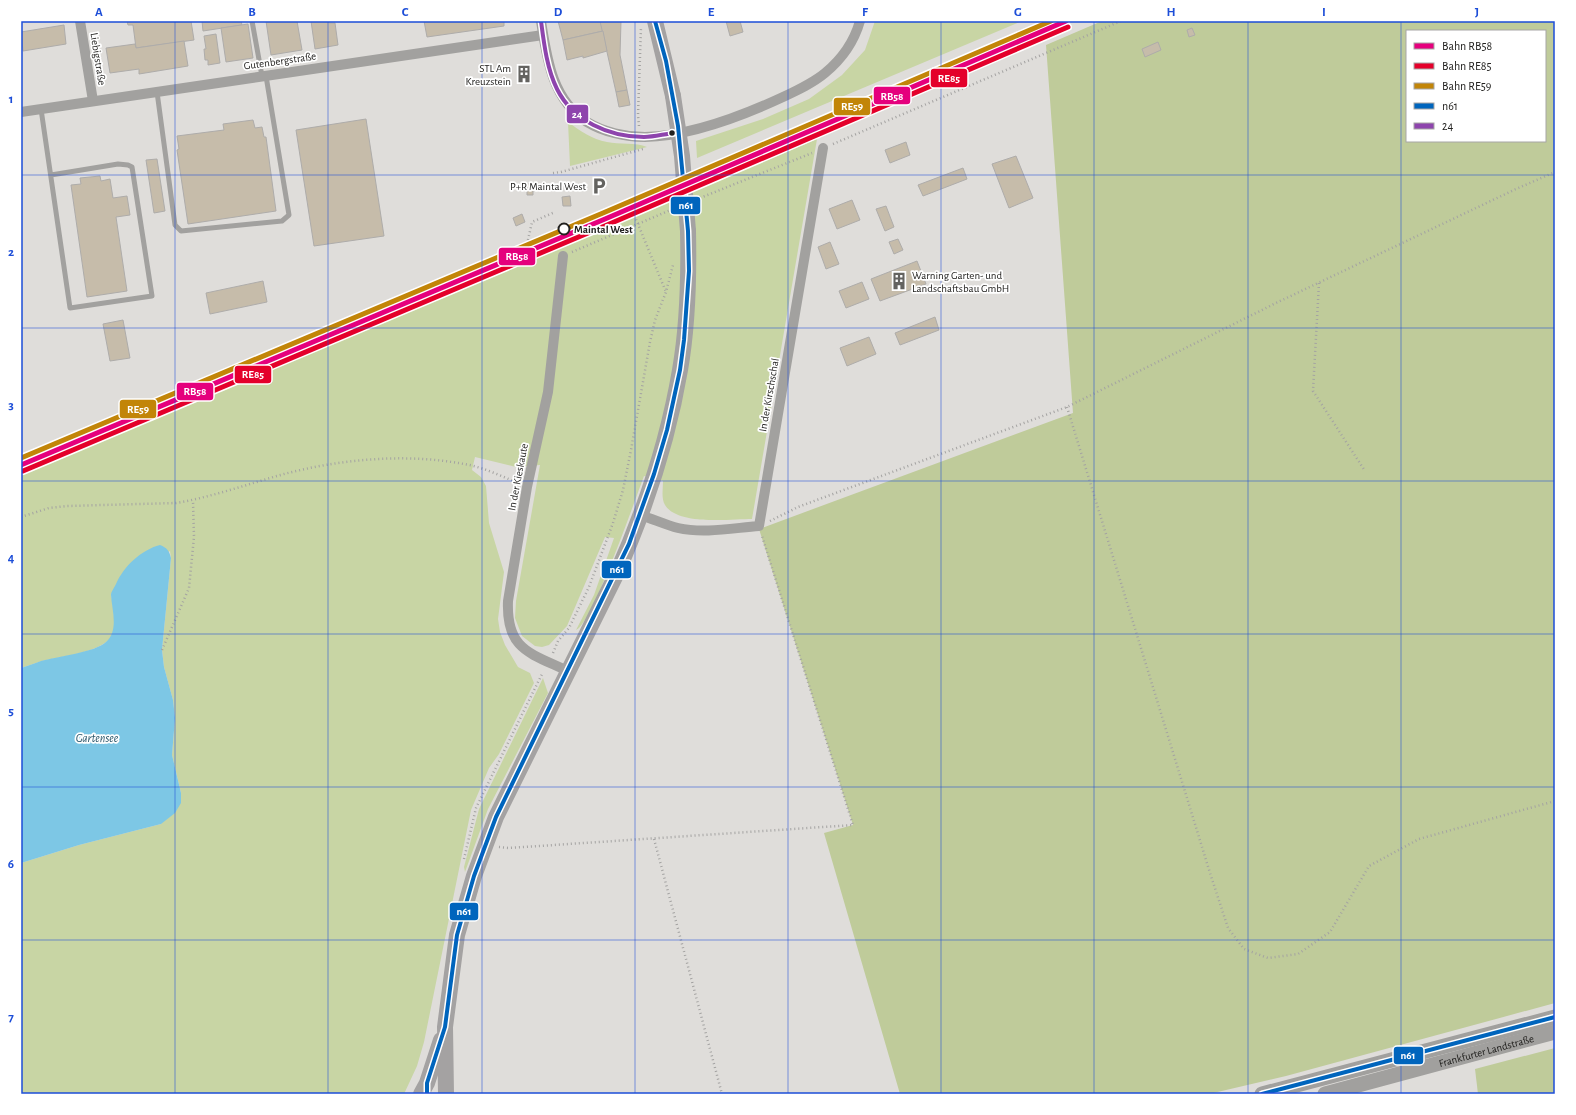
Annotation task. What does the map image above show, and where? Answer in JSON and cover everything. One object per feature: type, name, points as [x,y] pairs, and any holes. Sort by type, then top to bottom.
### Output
[{"type":"main road","points":[[446,1094],[445,1027],[457,935],[474,876],[496,817],[616,575],[654,474],[667,430],[680,370],[689,271],[688,231],[682,156],[673,96],[655,21]]},
{"type":"main road","name":"Frankfurter Landstraße","points":[[1262,1094],[1555,1017]]},
{"type":"main road","points":[[425,1090],[445,1027]]},
{"type":"main road","name":"Frankfurter Landstraße","points":[[1325,1094],[1555,1032]]},
{"type":"street","name":"Liebigstraße","points":[[80,21],[93,101]]},
{"type":"street","points":[[541,21],[553,77],[557,89],[567,104],[595,127],[618,134],[640,137],[674,133],[727,121],[794,92],[824,73],[833,65],[845,52],[857,31],[860,21]]},
{"type":"street","name":"Gutenbergstraße","points":[[21,112],[543,35]]},
{"type":"street","name":"In der Kirschschal","points":[[759,526],[823,148]]},
{"type":"street","name":"In der Kieskaute","points":[[562,256],[548,392],[527,487],[508,601],[508,614],[510,630],[517,642],[526,651],[568,670]]},
{"type":"street","points":[[640,514],[687,530],[759,526]]},
{"type":"lane","points":[[157,92],[175,224],[181,230],[282,221],[289,216],[264,76],[252,21]]},
{"type":"lane","points":[[41,109],[70,308],[152,296],[132,167],[118,164],[51,175]]},
{"type":"path","points":[[638,115],[641,21]]},
{"type":"path","points":[[823,148],[1121,21]]},
{"type":"path","points":[[553,173],[650,147]]},
{"type":"path","points":[[485,845],[508,848],[853,825],[759,526],[798,507],[1067,407],[1319,283],[1516,189],[1555,172]]},
{"type":"path","points":[[528,240],[532,222],[554,212]]},
{"type":"path","points":[[633,212],[666,292]]},
{"type":"path","points":[[548,661],[558,641],[569,628],[589,587],[613,523],[623,490],[652,335],[666,292],[673,264]]},
{"type":"path","points":[[1319,283],[1313,392],[1365,471]]},
{"type":"path","points":[[1067,407],[1210,873],[1228,928],[1244,949],[1268,958],[1298,954],[1330,932],[1369,866],[1419,839],[1555,801]]},
{"type":"path","points":[[21,517],[49,508],[67,506],[176,503],[193,500],[285,474],[312,468],[349,461],[375,459],[434,460],[465,464],[527,487]]},
{"type":"path","points":[[162,650],[189,588],[194,537],[193,500]]},
{"type":"path","points":[[654,839],[722,1094]]},
{"type":"green space","points":[[875,21],[1022,21],[697,158],[696,141],[763,119],[809,99],[842,75],[865,50]]},
{"type":"green space","points":[[1102,21],[1555,21],[1555,1003],[1286,1076],[1209,1094],[900,1094],[824,833],[853,825],[759,529],[1073,413],[1046,45]]},
{"type":"green space","points":[[568,122],[586,134],[602,141],[643,145],[647,147],[570,166]]},
{"type":"green space","points":[[817,139],[752,519],[706,520],[681,516],[672,512],[665,505],[663,496],[663,481],[644,476],[613,560],[592,608],[583,623],[576,630],[594,595],[614,538],[605,537],[567,626],[549,645],[542,647],[535,646],[522,636],[515,618],[516,601],[540,465],[516,467],[475,457],[472,470],[481,477],[486,486],[489,523],[504,572],[498,619],[500,632],[505,645],[518,667],[530,673],[534,683],[499,754],[489,768],[471,810],[424,1042],[417,1066],[404,1094],[21,1094],[21,863],[79,845],[161,824],[181,793],[172,755],[175,718],[173,700],[164,667],[162,650],[171,558],[170,551],[111,594],[114,625],[113,634],[109,640],[81,653],[42,661],[21,668],[21,474]]},
{"type":"green space","points":[[543,678],[548,693],[488,809],[465,872],[464,867],[479,809]]},
{"type":"green space","points":[[1555,1048],[1555,1094],[1478,1094],[1475,1069]]},
{"type":"water","name":"Gartensee","points":[[160,545],[167,550],[171,558],[162,650],[164,667],[173,700],[175,718],[172,755],[181,793],[181,803],[175,813],[161,824],[79,845],[21,863],[21,668],[41,661],[94,649],[106,642],[110,637],[114,626],[111,594],[119,577],[128,565],[140,555],[153,547]]},
{"type":"building","points":[[127,21],[191,21],[194,40],[136,48],[133,25],[128,25]]},
{"type":"building","points":[[202,21],[241,21],[242,25],[203,31]]},
{"type":"building","points":[[266,21],[297,21],[302,50],[271,55]]},
{"type":"building","points":[[311,21],[328,21],[329,23],[335,23],[338,45],[315,49]]},
{"type":"building","points":[[424,21],[504,21],[504,26],[427,37]]},
{"type":"building","points":[[558,21],[600,21],[603,31],[563,40]]},
{"type":"building","points":[[600,21],[621,21],[620,55],[627,90],[616,92]]},
{"type":"building","points":[[726,21],[740,21],[743,32],[730,36]]},
{"type":"building","points":[[248,24],[253,58],[226,62],[221,28]]},
{"type":"building","points":[[64,25],[66,44],[23,51],[21,32]]},
{"type":"building","points":[[1192,28],[1195,35],[1189,37],[1187,30]]},
{"type":"building","points":[[603,31],[607,51],[583,58],[583,56],[567,60],[563,40]]},
{"type":"building","points":[[216,34],[220,63],[208,65],[208,60],[205,60],[204,49],[206,49],[204,36]]},
{"type":"building","points":[[184,41],[188,66],[139,74],[139,69],[110,73],[106,48],[135,44],[136,48]]},
{"type":"building","points":[[1158,42],[1161,50],[1145,57],[1142,49]]},
{"type":"building","points":[[627,90],[630,105],[619,107],[616,92]]},
{"type":"building","points":[[366,119],[384,236],[314,246],[296,130]]},
{"type":"building","points":[[253,120],[255,128],[262,127],[264,137],[266,137],[276,211],[188,224],[177,150],[179,149],[177,136],[224,130],[223,124]]},
{"type":"building","points":[[906,142],[910,155],[890,163],[885,150]]},
{"type":"building","points":[[1016,156],[1033,198],[1009,208],[992,164]]},
{"type":"building","points":[[157,159],[165,211],[154,213],[146,160]]},
{"type":"building","points":[[963,168],[967,179],[923,196],[918,185]]},
{"type":"building","points":[[100,176],[101,181],[110,179],[113,198],[127,196],[130,215],[116,217],[127,291],[87,297],[71,185],[81,184],[80,178]]},
{"type":"building","points":[[533,183],[533,195],[527,195],[527,184]]},
{"type":"building","points":[[570,196],[571,206],[563,206],[562,197]]},
{"type":"building","points":[[852,200],[860,220],[837,229],[829,209]]},
{"type":"building","points":[[886,206],[894,227],[885,231],[876,209]]},
{"type":"building","points":[[522,214],[525,222],[516,226],[513,218]]},
{"type":"building","points":[[898,239],[903,250],[894,254],[889,242]]},
{"type":"building","points":[[830,242],[839,264],[826,269],[818,247]]},
{"type":"building","name":"Warning Garten- und Landschaftsbau GmbH","points":[[917,261],[926,284],[880,301],[871,279]]},
{"type":"building","points":[[263,281],[267,302],[210,314],[206,293]]},
{"type":"building","points":[[862,282],[869,299],[846,308],[839,291]]},
{"type":"building","points":[[935,317],[939,330],[900,345],[895,333]]},
{"type":"building","points":[[123,320],[130,358],[110,361],[103,324]]},
{"type":"building","points":[[869,337],[876,354],[847,366],[840,348]]},
{"type":"rail line","name":"RE59","points":[[21,458],[603,213],[1051,21]]},
{"type":"rail line","name":"RB58","points":[[21,465],[605,219],[1066,21]]},
{"type":"rail line","name":"RE85","points":[[23,471],[607,225],[1068,27]]},
{"type":"transit line","name":"24","points":[[541,21],[546,56],[551,73],[557,89],[572,110],[593,125],[618,134],[652,137],[674,133]]},
{"type":"transit line","name":"n61","points":[[427,1094],[427,1083],[445,1027],[457,935],[474,876],[496,817],[629,544],[654,474],[667,430],[680,370],[684,340],[689,271],[688,231],[678,126],[666,61],[655,21]]},
{"type":"transit line","name":"n61","points":[[1262,1094],[1555,1017]]},
{"type":"place","name":"STL Am Kreuzstein","points":[[524,74]]},
{"type":"place","name":"P+R Maintal West","points":[[599,186]]},
{"type":"place","name":"Maintal West","points":[[564,229]]},
{"type":"place","name":"Warning Garten- und Landschaftsbau GmbH","points":[[899,281]]}]
